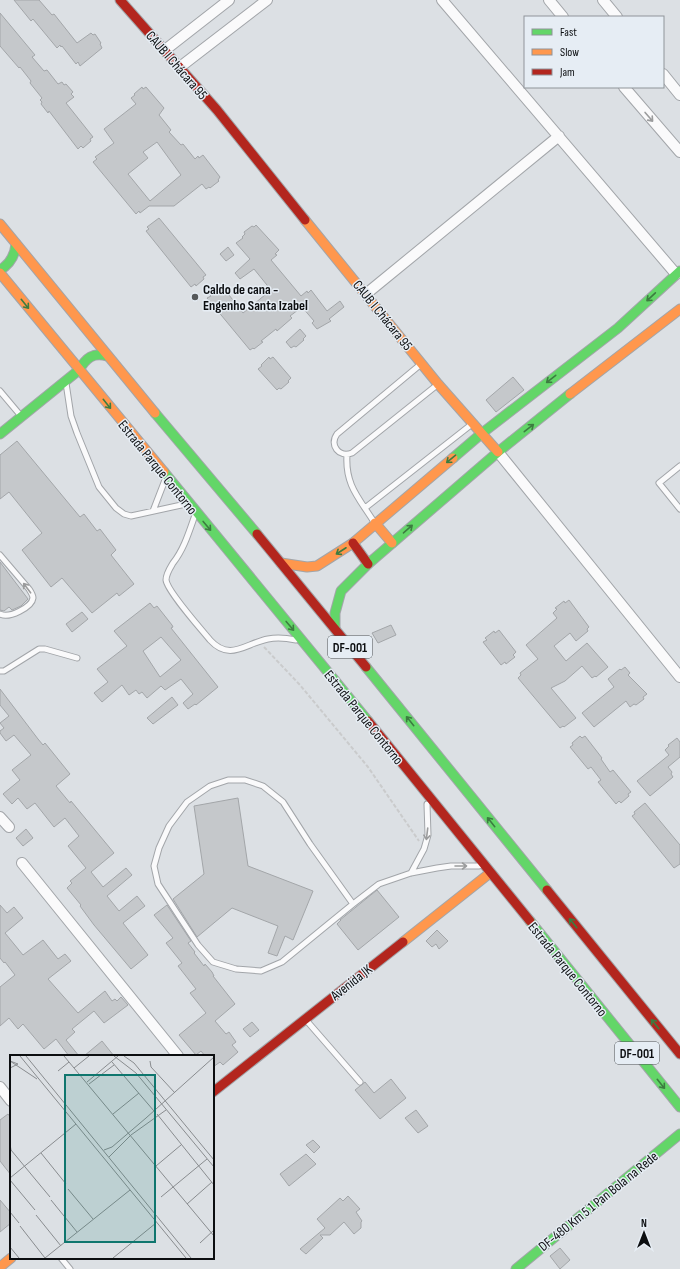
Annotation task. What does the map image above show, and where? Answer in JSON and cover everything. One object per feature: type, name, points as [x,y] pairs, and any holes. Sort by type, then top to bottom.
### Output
[{"type":"main road","name":"CAUB I Chácara 95","points":[[120,0],[217,110],[438,384],[498,452]]},
{"type":"main road","name":"DF-001","points":[[0,224],[107,356],[335,628],[680,1054]]},
{"type":"main road","points":[[0,270],[6,267],[12,260],[15,253],[16,244]]},
{"type":"main road","points":[[335,628],[335,612],[341,591],[368,564],[498,452],[626,336],[678,272]]},
{"type":"main road","name":"Estrada Parque Contorno","points":[[0,273],[303,641],[680,1107]]},
{"type":"main road","points":[[281,564],[317,566],[353,543],[481,434],[626,336],[680,309]]},
{"type":"main road","points":[[0,434],[79,370],[89,356],[95,354],[107,356]]},
{"type":"main road","points":[[375,523],[392,543]]},
{"type":"main road","points":[[353,543],[368,564]]},
{"type":"main road","name":"Avenida JK","points":[[214,1091],[305,1019],[487,869]]},
{"type":"main road","name":"DF-480 Km 5 1 Pan Bola na Rede","points":[[516,1269],[680,1134]]},
{"type":"main road","points":[[0,1266],[10,1259]]},
{"type":"street","points":[[165,50],[229,0]]},
{"type":"street","points":[[180,67],[267,0]]},
{"type":"street","points":[[442,0],[678,272]]},
{"type":"street","points":[[549,0],[562,16]]},
{"type":"street","points":[[603,0],[616,16]]},
{"type":"street","points":[[664,75],[680,95]]},
{"type":"street","points":[[625,88],[680,152]]},
{"type":"street","points":[[366,294],[560,136]]},
{"type":"street","points":[[498,452],[680,677]]},
{"type":"street","points":[[0,817],[9,827]]},
{"type":"street","points":[[22,863],[177,1055]]},
{"type":"street","points":[[0,1087],[10,1100]]},
{"type":"lane","points":[[422,364],[337,434],[333,443],[338,451],[347,455],[352,453],[438,384]]},
{"type":"lane","points":[[66,381],[72,416],[77,433],[99,487],[116,508],[124,514],[131,516],[189,504]]},
{"type":"lane","points":[[0,391],[21,417]]},
{"type":"lane","points":[[365,508],[473,424]]},
{"type":"lane","points":[[347,455],[346,467],[351,487],[375,523]]},
{"type":"lane","points":[[680,466],[659,483],[680,509]]},
{"type":"lane","points":[[153,511],[166,476]]},
{"type":"lane","points":[[196,512],[187,540],[168,571],[166,581],[171,591],[215,645],[221,649],[233,651],[247,647],[259,641],[279,637],[303,641]]},
{"type":"lane","points":[[0,555],[29,589],[33,599],[31,603],[14,615],[3,616],[0,614]]},
{"type":"lane","points":[[0,671],[4,671],[39,649],[45,649],[77,658]]},
{"type":"lane","points":[[353,904],[310,844],[283,802],[263,786],[245,780],[228,780],[210,786],[187,802],[169,826],[159,848],[154,866],[158,884],[198,945],[213,962],[236,969],[261,971],[282,962],[379,884],[411,873],[450,866],[487,869]]},
{"type":"lane","points":[[411,873],[424,849],[428,835],[427,796]]},
{"type":"lane","points":[[305,1019],[360,1082]]},
{"type":"lane","points":[[62,1259],[70,1269]]},
{"type":"path","points":[[259,641],[300,685],[368,767],[424,849]]},
{"type":"building","points":[[14,0],[39,0],[52,15],[54,14],[77,43],[91,33],[93,35],[95,34],[101,43],[102,48],[80,66],[78,62],[76,64],[62,46],[61,47],[60,45],[57,48],[33,19],[31,21]]},
{"type":"building","points":[[0,13],[35,55],[32,57],[44,71],[47,70],[58,84],[62,82],[64,85],[66,84],[73,92],[71,94],[74,97],[66,103],[93,137],[90,139],[91,141],[83,148],[81,146],[78,149],[49,111],[48,113],[41,104],[42,102],[40,100],[42,98],[30,83],[31,81],[0,46]]},
{"type":"building","points":[[142,87],[143,89],[146,87],[164,108],[159,115],[171,130],[169,132],[181,145],[183,144],[195,159],[198,156],[199,158],[203,155],[220,177],[218,180],[219,181],[210,188],[209,187],[206,189],[202,184],[174,206],[149,206],[140,213],[139,211],[136,214],[93,162],[97,159],[95,157],[114,143],[104,129],[136,104],[131,98],[135,95],[134,94]],"holes":[[[157,142],[181,175],[150,201],[128,174],[148,158],[143,152]]]},
{"type":"building","points":[[159,218],[206,275],[203,277],[204,279],[196,286],[195,284],[191,287],[146,231],[149,229],[147,227]]},
{"type":"building","points":[[256,225],[279,250],[275,254],[277,255],[271,260],[301,296],[307,291],[308,293],[311,290],[327,311],[340,301],[344,307],[329,319],[331,321],[317,329],[312,323],[314,321],[302,307],[290,316],[292,318],[277,331],[276,329],[261,341],[263,342],[254,349],[253,348],[250,350],[207,298],[211,296],[209,294],[218,287],[219,289],[222,286],[243,313],[271,290],[254,269],[240,279],[235,273],[250,259],[236,243],[243,238],[242,237],[245,234],[244,232]]},
{"type":"building","points":[[228,247],[234,255],[226,261],[220,254]]},
{"type":"building","points":[[300,329],[306,336],[303,339],[304,340],[296,347],[294,346],[291,348],[286,342]]},
{"type":"building","points":[[269,357],[270,359],[273,357],[291,378],[288,381],[289,382],[281,389],[279,388],[277,390],[258,369]]},
{"type":"building","points":[[513,377],[524,390],[496,412],[486,400]]},
{"type":"building","points":[[17,441],[80,517],[84,514],[97,531],[100,529],[116,550],[111,555],[134,584],[119,596],[117,593],[92,613],[62,578],[51,587],[22,550],[42,533],[9,492],[0,499],[0,455]]},
{"type":"building","points":[[0,562],[28,599],[21,606],[12,610],[9,607],[4,611],[0,610]]},
{"type":"building","points":[[569,600],[589,627],[587,629],[588,631],[576,641],[570,633],[554,646],[566,661],[587,643],[608,667],[596,677],[595,676],[592,678],[582,666],[565,681],[551,688],[576,718],[564,727],[563,726],[560,728],[518,678],[521,675],[520,673],[538,659],[526,645],[557,618],[553,613],[557,609],[555,608],[564,601],[565,603]]},
{"type":"building","points":[[150,603],[154,608],[157,606],[172,625],[173,627],[171,628],[218,687],[196,705],[195,704],[188,709],[183,703],[193,694],[181,679],[165,690],[161,686],[147,698],[142,692],[139,694],[136,690],[129,695],[122,685],[102,702],[94,693],[108,682],[97,669],[127,646],[114,631]],"holes":[[[161,637],[181,660],[160,677],[143,651]]]},
{"type":"building","points":[[82,612],[88,619],[72,632],[66,624]]},
{"type":"building","points":[[391,625],[396,635],[378,643],[372,633]]},
{"type":"building","points":[[499,630],[516,652],[513,655],[515,657],[506,664],[505,662],[501,665],[483,642],[487,640],[485,638],[494,631],[495,633]]},
{"type":"building","points":[[625,667],[630,673],[628,675],[647,694],[643,697],[644,699],[636,705],[634,704],[630,707],[626,701],[594,727],[582,713],[614,687],[608,679],[620,669],[621,670]]},
{"type":"building","points":[[0,689],[38,739],[43,745],[45,743],[70,774],[56,786],[70,803],[71,801],[114,853],[91,872],[103,887],[126,868],[132,875],[107,896],[119,911],[137,896],[145,906],[123,923],[148,955],[131,969],[94,925],[80,906],[81,905],[67,888],[72,883],[70,881],[86,868],[68,846],[79,836],[65,818],[54,827],[35,803],[27,809],[18,798],[12,804],[3,794],[20,780],[12,770],[31,755],[14,735],[6,741],[0,733],[0,731],[4,728],[0,723],[9,716],[0,705]]},
{"type":"building","points":[[172,697],[178,705],[153,724],[147,718]]},
{"type":"building","points":[[580,736],[582,738],[585,736],[602,758],[601,759],[610,772],[613,770],[631,792],[628,794],[629,796],[621,803],[619,801],[616,804],[598,782],[601,780],[591,767],[588,769],[570,747],[573,745],[572,743]]},
{"type":"building","points":[[677,738],[680,742],[680,757],[668,767],[672,772],[671,774],[673,777],[650,796],[637,781],[669,755],[665,750],[669,746],[668,745]]},
{"type":"building","points":[[238,798],[248,866],[313,891],[293,940],[285,936],[277,956],[268,953],[278,926],[232,908],[197,937],[173,899],[204,874],[194,806]]},
{"type":"building","points":[[645,803],[680,845],[680,864],[674,868],[632,816],[635,814],[634,812]]},
{"type":"building","points":[[26,829],[33,838],[23,846],[16,838]]},
{"type":"building","points":[[377,890],[399,917],[358,950],[337,924]]},
{"type":"building","points":[[0,905],[7,913],[14,907],[23,918],[5,933],[23,955],[43,940],[58,959],[65,954],[71,961],[48,979],[78,1013],[105,991],[112,1001],[115,999],[117,1001],[121,997],[128,1005],[104,1023],[94,1011],[72,1029],[75,1032],[66,1040],[78,1055],[68,1055],[56,1039],[44,1049],[23,1024],[18,1029],[9,1018],[0,1026],[0,987],[15,975],[0,958]]},
{"type":"building","points":[[167,905],[191,941],[188,943],[195,952],[194,953],[204,966],[205,964],[212,972],[213,976],[235,1004],[215,1021],[226,1034],[229,1032],[236,1042],[232,1045],[238,1052],[223,1065],[220,1062],[214,1066],[214,1055],[204,1055],[201,1051],[196,1055],[179,1035],[206,1013],[190,993],[196,989],[178,966],[182,963],[166,943],[173,938],[154,915]]},
{"type":"building","points":[[437,930],[448,941],[439,949],[436,944],[432,947],[426,941]]},
{"type":"building","points":[[252,1022],[259,1030],[250,1037],[243,1029]]},
{"type":"building","points":[[102,1041],[113,1055],[85,1055]]},
{"type":"building","points":[[391,1079],[406,1098],[380,1119],[355,1090],[365,1082],[374,1093]]},
{"type":"building","points":[[416,1110],[428,1126],[418,1133],[405,1118]]},
{"type":"building","points":[[8,1114],[10,1117],[10,1174],[0,1161],[0,1120]]},
{"type":"building","points":[[313,1140],[320,1147],[314,1153],[306,1145]]},
{"type":"building","points":[[306,1154],[316,1164],[289,1186],[280,1174]]},
{"type":"building","points":[[348,1196],[360,1209],[356,1212],[362,1221],[361,1228],[354,1234],[344,1222],[330,1235],[320,1235],[323,1238],[306,1254],[300,1249],[325,1228],[317,1219],[340,1198],[343,1201]]},
{"type":"building","points":[[0,1200],[10,1212],[10,1224],[0,1232]]},
{"type":"building","points":[[560,1248],[570,1260],[560,1269],[550,1256]]},
{"type":"traffic: fast","points":[[0,270],[7,265],[11,259],[16,244]]},
{"type":"traffic: fast","points":[[453,458],[481,434],[618,328],[680,271]]},
{"type":"traffic: fast","points":[[79,370],[84,362],[90,357],[98,355],[107,356]]},
{"type":"traffic: fast","points":[[0,434],[79,370]]},
{"type":"traffic: fast","points":[[335,628],[335,613],[341,591],[368,564],[498,452],[570,394]]},
{"type":"traffic: fast","points":[[155,413],[257,534]]},
{"type":"traffic: fast","points":[[164,472],[368,721]]},
{"type":"traffic: fast","points":[[366,667],[547,890]]},
{"type":"traffic: fast","points":[[530,921],[680,1107]]},
{"type":"traffic: fast","points":[[516,1269],[680,1134]]},
{"type":"traffic: slow","points":[[305,220],[438,384],[498,452]]},
{"type":"traffic: slow","points":[[0,224],[155,413]]},
{"type":"traffic: slow","points":[[0,273],[164,472]]},
{"type":"traffic: slow","points":[[570,394],[680,309]]},
{"type":"traffic: slow","points":[[281,563],[307,567],[317,566],[353,543],[453,458]]},
{"type":"traffic: slow","points":[[375,523],[392,543]]},
{"type":"traffic: slow","points":[[403,942],[490,873]]},
{"type":"traffic: slow","points":[[0,1267],[10,1259]]},
{"type":"traffic: jam","points":[[120,0],[217,110],[305,220]]},
{"type":"traffic: jam","points":[[257,534],[366,667]]},
{"type":"traffic: jam","points":[[353,543],[368,564]]},
{"type":"traffic: jam","points":[[368,721],[530,921]]},
{"type":"traffic: jam","points":[[547,890],[680,1054]]},
{"type":"traffic: jam","points":[[214,1091],[403,942]]},
{"type":"place","name":"Caldo de cana - Engenho Santa Izabel","points":[[195,297]]}]
